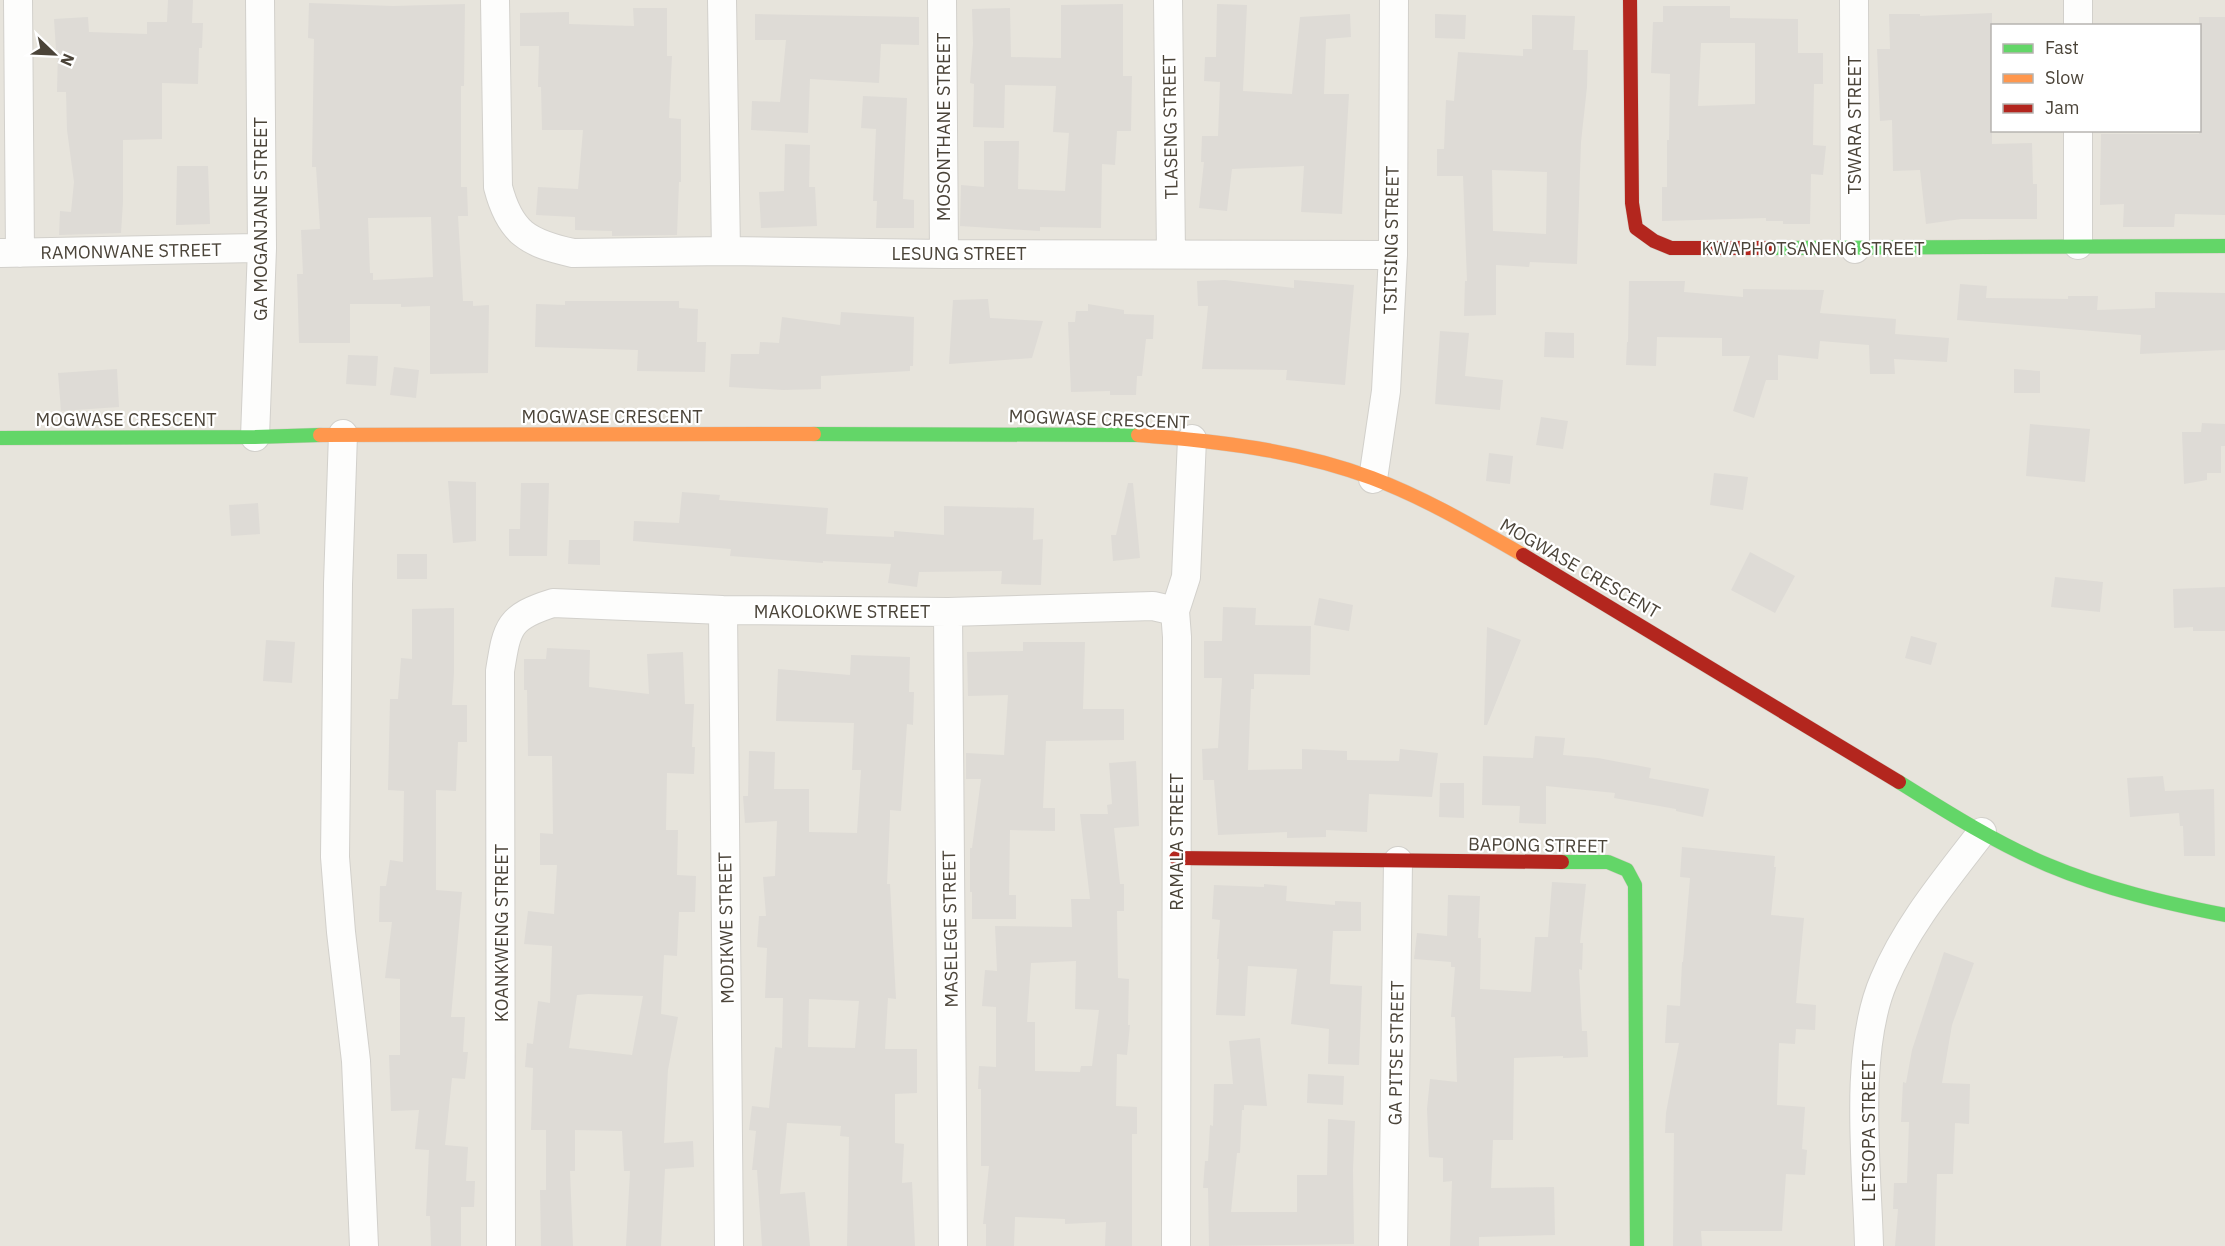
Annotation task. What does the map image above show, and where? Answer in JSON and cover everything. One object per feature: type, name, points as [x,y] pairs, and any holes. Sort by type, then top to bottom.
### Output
[{"type":"street","points":[[10,253],[18,0]]},
{"type":"street","name":"GA MOGANJANE STREET","points":[[255,437],[262,248],[260,0]]},
{"type":"street","name":"LESUNG STREET","points":[[495,0],[498,187],[503,208],[510,222],[527,238],[551,248],[573,253],[726,251],[1393,255]]},
{"type":"street","points":[[722,0],[726,251]]},
{"type":"street","name":"MOSONTHANE STREET","points":[[942,0],[944,254]]},
{"type":"street","name":"TLASENG STREET","points":[[1168,0],[1171,253]]},
{"type":"street","name":"TSITSING STREET","points":[[1373,479],[1386,392],[1393,255],[1394,0]]},
{"type":"street","name":"KWAPHOTSANENG STREET","points":[[1630,0],[1632,203],[1636,228],[1654,241],[1671,248],[2225,246]]},
{"type":"street","name":"TSWARA STREET","points":[[1854,0],[1855,249]]},
{"type":"street","points":[[2078,0],[2078,24]]},
{"type":"street","points":[[2078,132],[2078,245]]},
{"type":"street","name":"RAMONWANE STREET","points":[[10,253],[262,248]]},
{"type":"street","points":[[343,434],[338,584],[335,856],[356,1061],[364,1246]]},
{"type":"street","name":"MOGWASE CRESCENT","points":[[0,438],[255,437],[343,434],[1118,434],[1257,448],[1322,463],[1373,479],[1453,515],[1611,606],[1982,832],[2047,864],[2101,885],[2177,906],[2225,915]]},
{"type":"street","name":"RAMALA STREET","points":[[1176,1246],[1176,611],[1186,577],[1192,440]]},
{"type":"street","name":"MAKOLOKWE STREET","points":[[514,622],[530,610],[553,603],[723,610],[948,612],[1154,606],[1176,611]]},
{"type":"street","name":"MODIKWE STREET","points":[[723,610],[729,1246]]},
{"type":"street","name":"MASELEGE STREET","points":[[948,612],[953,1246]]},
{"type":"street","name":"KOANKWENG STREET","points":[[501,1246],[500,671],[505,645],[514,622]]},
{"type":"street","name":"LETSOPA STREET","points":[[1869,1246],[1865,1107],[1867,1057],[1873,1014],[1883,980],[1904,940],[1937,891],[1982,832]]},
{"type":"street","name":"BAPONG STREET","points":[[1176,858],[1608,862],[1627,870],[1635,885],[1637,1246]]},
{"type":"street","name":"GA PITSE STREET","points":[[1393,1246],[1398,861]]},
{"type":"shaded area","points":[[0,0],[2225,0],[2225,1246],[0,1246]]},
{"type":"building","points":[[168,0],[193,0],[192,23],[203,23],[202,48],[199,48],[198,84],[162,83],[162,139],[123,140],[121,233],[59,235],[60,211],[71,212],[74,182],[67,130],[66,92],[57,92],[58,50],[56,50],[54,19],[88,17],[89,32],[147,34],[147,22],[167,22]]},
{"type":"building","points":[[309,3],[393,6],[465,4],[464,86],[461,86],[461,187],[467,187],[468,216],[458,216],[463,301],[473,301],[473,306],[489,305],[488,373],[430,374],[430,306],[350,304],[350,343],[299,343],[297,274],[303,274],[301,230],[320,229],[316,167],[312,167],[314,39],[308,38]],"holes":[[[431,217],[433,277],[373,280],[373,273],[370,273],[368,218]]]},
{"type":"building","points":[[1123,4],[1123,76],[1132,76],[1131,131],[1117,131],[1115,165],[1102,164],[1101,228],[1040,227],[1040,231],[960,226],[961,185],[984,187],[984,141],[1019,141],[1018,189],[1065,191],[1069,133],[1053,132],[1056,86],[1005,85],[1004,128],[973,127],[974,84],[970,83],[973,44],[972,9],[1010,8],[1011,57],[1061,58],[1061,5]]},
{"type":"building","points":[[1217,4],[1247,5],[1243,91],[1292,94],[1300,17],[1350,14],[1351,37],[1326,39],[1324,94],[1349,94],[1342,214],[1301,212],[1304,166],[1232,169],[1227,211],[1199,208],[1204,162],[1201,162],[1202,136],[1218,136],[1220,82],[1204,81],[1205,57],[1216,57]]},
{"type":"building","points":[[1663,6],[1730,6],[1730,18],[1798,19],[1798,53],[1823,53],[1823,84],[1814,84],[1813,145],[1826,146],[1823,175],[1811,174],[1810,224],[1783,224],[1783,221],[1766,221],[1766,218],[1662,221],[1662,187],[1667,187],[1670,74],[1651,73],[1653,22],[1663,22]],"holes":[[[1701,43],[1755,43],[1755,104],[1698,106]]]},
{"type":"building","points":[[633,8],[667,8],[667,56],[672,56],[669,118],[681,119],[681,182],[679,182],[677,235],[612,236],[612,231],[575,230],[575,217],[536,215],[538,187],[578,189],[583,130],[542,130],[541,87],[538,87],[539,46],[520,46],[520,13],[569,12],[569,24],[634,26]]},
{"type":"building","points":[[1992,13],[1992,144],[2032,143],[2033,184],[2037,184],[2037,219],[1961,219],[1926,224],[1920,170],[1893,171],[1892,120],[1880,121],[1877,49],[1890,49],[1889,14],[1920,14],[1920,16]]},
{"type":"building","points":[[755,14],[919,17],[919,45],[881,44],[879,83],[810,79],[808,133],[751,130],[752,101],[780,102],[786,40],[755,40]]},
{"type":"building","points":[[1435,14],[1466,15],[1465,39],[1435,38]]},
{"type":"building","points":[[1532,15],[1575,16],[1573,50],[1588,50],[1587,87],[1581,142],[1577,264],[1530,262],[1529,267],[1496,265],[1496,315],[1464,316],[1465,281],[1467,281],[1463,176],[1437,176],[1437,149],[1444,149],[1446,100],[1454,101],[1458,52],[1523,56],[1523,49],[1532,49]],"holes":[[[1492,170],[1547,172],[1546,234],[1493,231]]]},
{"type":"building","points":[[2199,17],[2225,17],[2225,215],[2175,214],[2174,227],[2123,227],[2124,204],[2100,205],[2101,134],[2199,134],[2201,132],[2201,24],[2199,24]]},
{"type":"building","points":[[863,96],[907,98],[903,199],[914,200],[914,228],[876,228],[877,201],[873,201],[876,129],[861,128]]},
{"type":"building","points":[[785,144],[810,145],[809,187],[815,187],[817,226],[761,228],[759,192],[784,191]]},
{"type":"building","points":[[177,166],[208,166],[210,224],[176,225]]},
{"type":"building","points":[[1225,280],[1294,288],[1294,280],[1354,285],[1345,385],[1286,380],[1287,370],[1202,369],[1208,306],[1198,306],[1197,281]]},
{"type":"building","points":[[1629,281],[1685,281],[1684,292],[1743,297],[1743,289],[1824,290],[1820,313],[1896,319],[1895,334],[1949,338],[1947,362],[1894,359],[1895,374],[1870,374],[1869,345],[1820,341],[1818,359],[1778,355],[1778,380],[1766,380],[1754,418],[1733,411],[1750,356],[1722,356],[1722,338],[1657,337],[1656,366],[1626,365]]},
{"type":"building","points":[[1960,284],[1987,286],[1986,298],[2068,299],[2068,296],[2098,296],[2097,310],[2155,308],[2155,292],[2225,293],[2225,350],[2140,354],[2141,335],[1957,320]]},
{"type":"building","points":[[988,299],[990,318],[1043,321],[1032,358],[949,364],[953,300]]},
{"type":"building","points":[[565,301],[679,301],[679,308],[698,309],[697,342],[706,342],[705,372],[637,371],[638,350],[535,347],[536,304],[565,305]]},
{"type":"building","points":[[1088,304],[1124,310],[1124,314],[1154,315],[1153,339],[1146,339],[1142,376],[1137,376],[1136,395],[1110,395],[1110,391],[1071,392],[1068,322],[1075,322],[1076,311],[1088,311]]},
{"type":"building","points":[[841,312],[914,317],[913,366],[910,366],[910,371],[821,376],[821,389],[783,390],[729,387],[731,354],[759,354],[760,342],[779,343],[782,317],[840,325]]},
{"type":"building","points":[[1440,331],[1469,333],[1465,376],[1503,380],[1500,410],[1435,404]]},
{"type":"building","points":[[1545,332],[1574,333],[1574,358],[1544,357]]},
{"type":"building","points":[[348,355],[378,356],[376,386],[346,384]]},
{"type":"building","points":[[394,367],[419,370],[416,398],[390,395]]},
{"type":"building","points":[[117,369],[119,407],[61,411],[58,373]]},
{"type":"building","points":[[2014,369],[2040,371],[2040,393],[2014,393]]},
{"type":"building","points":[[1541,417],[1568,421],[1563,449],[1536,445]]},
{"type":"building","points":[[2202,423],[2225,424],[2225,446],[2221,446],[2221,473],[2207,473],[2207,480],[2184,484],[2182,432],[2201,432]]},
{"type":"building","points":[[2030,424],[2090,429],[2085,482],[2026,476]]},
{"type":"building","points":[[1489,453],[1513,456],[1510,484],[1486,481]]},
{"type":"building","points":[[1714,473],[1748,477],[1743,510],[1710,505]]},
{"type":"building","points":[[448,481],[476,482],[476,541],[453,543]]},
{"type":"building","points":[[521,483],[549,483],[547,556],[509,556],[509,529],[520,529]]},
{"type":"building","points":[[1128,483],[1133,483],[1140,558],[1113,561],[1111,535],[1116,535]]},
{"type":"building","points":[[682,492],[720,495],[719,500],[828,508],[826,534],[894,537],[894,531],[944,535],[944,506],[1034,508],[1033,540],[1043,539],[1041,585],[1001,584],[1002,571],[919,572],[917,587],[888,583],[891,564],[823,561],[823,563],[730,556],[731,549],[633,541],[634,521],[679,523]]},
{"type":"building","points":[[258,503],[260,534],[231,536],[229,505]]},
{"type":"building","points":[[569,540],[600,540],[600,565],[568,564]]},
{"type":"building","points":[[1750,552],[1795,576],[1775,613],[1731,590]]},
{"type":"building","points":[[397,554],[427,554],[427,579],[397,579]]},
{"type":"building","points":[[2055,577],[2103,582],[2100,612],[2051,607]]},
{"type":"building","points":[[2225,587],[2225,631],[2193,631],[2193,627],[2174,628],[2173,589]]},
{"type":"building","points":[[1319,598],[1353,605],[1349,631],[1314,625]]},
{"type":"building","points":[[1223,607],[1256,608],[1255,625],[1311,626],[1310,675],[1254,674],[1254,689],[1251,689],[1248,770],[1302,769],[1302,749],[1347,751],[1347,760],[1399,761],[1400,749],[1438,753],[1432,797],[1369,794],[1367,832],[1326,830],[1326,837],[1287,838],[1287,832],[1218,835],[1214,780],[1203,780],[1202,749],[1218,748],[1222,678],[1204,678],[1204,641],[1222,641]]},
{"type":"building","points":[[454,608],[452,705],[467,705],[467,742],[458,742],[456,791],[436,790],[436,890],[462,892],[451,1017],[465,1017],[463,1052],[468,1052],[465,1079],[452,1078],[445,1145],[468,1147],[466,1181],[475,1181],[474,1207],[461,1207],[461,1246],[431,1246],[430,1216],[426,1216],[429,1150],[415,1149],[419,1110],[391,1111],[389,1055],[400,1055],[400,979],[385,978],[392,922],[379,922],[380,886],[386,886],[390,860],[403,862],[404,791],[388,790],[390,699],[398,699],[401,658],[412,659],[412,609]]},
{"type":"building","points":[[1487,627],[1521,640],[1487,725],[1484,725]]},
{"type":"building","points":[[1911,636],[1937,643],[1931,665],[1905,658]]},
{"type":"building","points":[[266,640],[295,642],[292,683],[263,681]]},
{"type":"building","points":[[1023,642],[1085,642],[1083,709],[1124,709],[1124,740],[1046,741],[1043,808],[1055,808],[1055,831],[1010,830],[1009,895],[1016,895],[1016,919],[972,919],[970,848],[972,848],[981,779],[966,779],[966,753],[1004,755],[1008,695],[968,696],[967,652],[1023,651]]},
{"type":"building","points":[[547,648],[590,650],[589,687],[649,694],[647,654],[683,652],[685,704],[694,704],[692,747],[695,747],[694,774],[667,773],[666,830],[678,830],[677,875],[696,876],[695,912],[679,912],[677,956],[664,955],[661,1014],[678,1017],[668,1070],[664,1143],[693,1141],[694,1167],[665,1169],[661,1246],[626,1246],[630,1171],[624,1171],[622,1131],[575,1130],[575,1171],[570,1171],[573,1246],[541,1246],[540,1190],[546,1190],[546,1130],[531,1130],[533,1068],[525,1067],[527,1043],[533,1044],[538,1001],[550,1003],[552,946],[524,944],[528,911],[554,914],[557,865],[540,865],[540,833],[553,834],[552,756],[528,756],[524,659],[546,659]],"holes":[[[577,995],[643,996],[632,1055],[569,1048]]]},
{"type":"building","points":[[851,655],[910,657],[909,692],[914,692],[913,725],[907,724],[901,811],[890,810],[887,884],[890,884],[896,999],[888,998],[885,1049],[917,1049],[917,1093],[895,1094],[895,1143],[904,1144],[902,1183],[912,1182],[915,1246],[847,1246],[849,1137],[840,1136],[841,1126],[787,1123],[780,1194],[805,1192],[810,1246],[762,1246],[757,1170],[752,1170],[756,1131],[749,1130],[752,1106],[769,1108],[775,1047],[782,1048],[783,998],[765,998],[767,948],[757,947],[759,916],[766,916],[763,877],[775,876],[777,821],[745,823],[743,796],[748,796],[749,751],[775,752],[774,789],[809,789],[809,832],[857,833],[861,770],[852,770],[854,723],[776,721],[778,669],[850,675]],"holes":[[[809,999],[859,1001],[855,1048],[808,1047]]]},
{"type":"building","points":[[1535,736],[1565,738],[1563,755],[1598,758],[1651,768],[1649,778],[1709,789],[1703,817],[1676,811],[1676,809],[1614,798],[1615,793],[1546,786],[1546,824],[1519,823],[1520,806],[1482,805],[1483,756],[1533,758]]},
{"type":"building","points":[[1136,761],[1139,826],[1114,828],[1120,884],[1124,884],[1124,911],[1117,911],[1118,978],[1129,979],[1128,1025],[1130,1025],[1127,1055],[1117,1054],[1116,1106],[1137,1107],[1137,1134],[1132,1134],[1132,1246],[1105,1246],[1106,1222],[1065,1224],[1065,1219],[1015,1217],[1014,1246],[986,1246],[986,1224],[983,1224],[989,1166],[981,1166],[981,1089],[978,1089],[979,1066],[996,1067],[996,1007],[982,1006],[985,970],[997,971],[995,926],[1072,927],[1071,899],[1090,899],[1080,814],[1108,814],[1107,805],[1112,804],[1109,763]],"holes":[[[1076,961],[1075,1009],[1099,1010],[1092,1066],[1081,1066],[1080,1072],[1035,1071],[1035,1022],[1027,1022],[1031,963]]]},
{"type":"building","points":[[2163,776],[2165,791],[2214,789],[2215,856],[2184,856],[2183,826],[2180,826],[2179,813],[2130,817],[2127,778]]},
{"type":"building","points":[[1440,783],[1464,783],[1464,818],[1439,817]]},
{"type":"building","points":[[1682,847],[1775,856],[1771,915],[1804,918],[1796,1003],[1816,1005],[1815,1030],[1796,1029],[1795,1044],[1779,1043],[1777,1105],[1805,1107],[1802,1149],[1807,1150],[1805,1175],[1786,1174],[1782,1231],[1701,1231],[1702,1246],[1673,1246],[1674,1133],[1665,1133],[1666,1113],[1679,1043],[1665,1043],[1667,1005],[1680,1006],[1690,878],[1680,877]]},
{"type":"building","points":[[1552,882],[1586,884],[1580,943],[1583,943],[1582,970],[1579,969],[1582,1031],[1587,1031],[1588,1057],[1514,1058],[1513,1140],[1493,1140],[1491,1188],[1554,1187],[1555,1235],[1479,1237],[1479,1246],[1450,1246],[1452,1181],[1443,1182],[1443,1158],[1429,1157],[1427,1109],[1430,1079],[1457,1082],[1455,1017],[1451,1017],[1455,967],[1451,967],[1451,962],[1414,959],[1417,933],[1447,936],[1448,895],[1480,896],[1478,938],[1481,938],[1480,989],[1531,992],[1535,937],[1548,937]]},
{"type":"building","points":[[1264,884],[1287,886],[1286,901],[1335,905],[1335,901],[1361,902],[1361,931],[1333,931],[1330,984],[1362,986],[1359,1065],[1328,1064],[1329,1029],[1291,1024],[1297,969],[1248,966],[1245,1016],[1216,1015],[1220,920],[1212,919],[1214,885],[1264,887]]},
{"type":"building","points":[[1944,952],[1974,963],[1952,1025],[1942,1083],[1970,1084],[1969,1124],[1955,1123],[1953,1174],[1937,1174],[1935,1246],[1895,1246],[1898,1209],[1893,1209],[1894,1183],[1907,1183],[1909,1122],[1901,1122],[1903,1082],[1906,1083],[1912,1050]]},
{"type":"building","points":[[1260,1038],[1267,1106],[1244,1105],[1244,1110],[1242,1110],[1240,1153],[1237,1153],[1231,1212],[1297,1212],[1297,1175],[1327,1175],[1328,1119],[1355,1121],[1354,1244],[1209,1246],[1208,1188],[1203,1188],[1205,1161],[1208,1161],[1210,1125],[1213,1126],[1214,1084],[1233,1084],[1229,1041]]},
{"type":"building","points":[[1308,1074],[1344,1076],[1343,1105],[1307,1103]]},
{"type":"traffic: fast","points":[[1767,248],[2225,246]]},
{"type":"traffic: fast","points":[[814,434],[1138,435]]},
{"type":"traffic: fast","points":[[0,438],[320,435]]},
{"type":"traffic: fast","points":[[1899,782],[1991,837],[2048,865],[2135,894],[2225,915]]},
{"type":"traffic: fast","points":[[1562,862],[1608,862],[1627,870],[1635,885],[1637,1246]]},
{"type":"traffic: slow","points":[[320,435],[814,434]]},
{"type":"traffic: slow","points":[[1138,435],[1256,448],[1344,468],[1411,495],[1523,555]]},
{"type":"traffic: jam","points":[[1630,0],[1632,203],[1636,228],[1654,241],[1671,248],[1767,248]]},
{"type":"traffic: jam","points":[[1523,555],[1899,782]]},
{"type":"traffic: jam","points":[[1176,858],[1562,862]]}]
